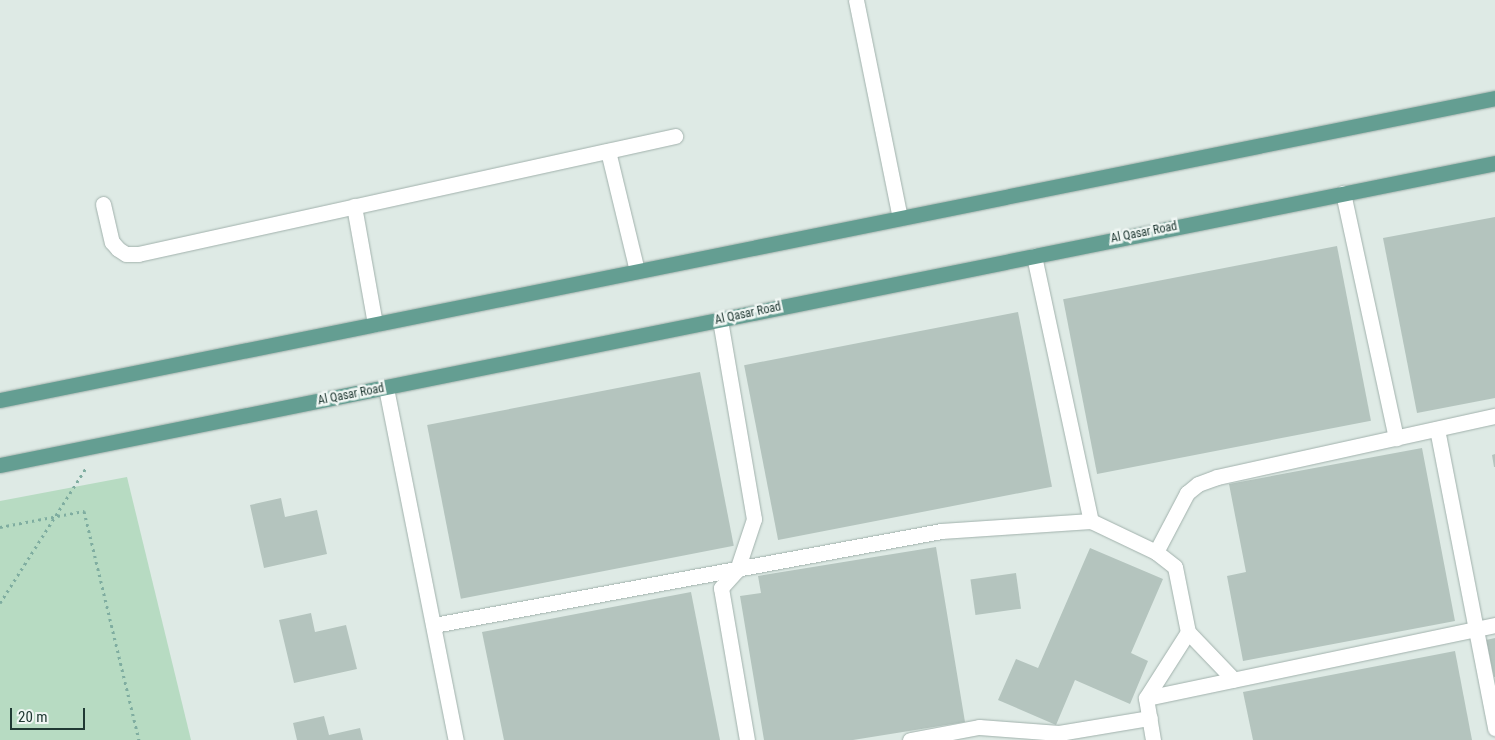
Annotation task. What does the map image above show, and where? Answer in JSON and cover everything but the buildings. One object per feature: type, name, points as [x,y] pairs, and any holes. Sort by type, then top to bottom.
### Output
[{"type":"main road","points":[[0,400],[1495,98]]},
{"type":"main road","name":"Al Qasar Road","points":[[0,465],[1495,163]]},
{"type":"street","points":[[856,0],[900,218]]},
{"type":"street","points":[[103,204],[112,242],[118,250],[126,254],[138,254],[675,136]]},
{"type":"street","points":[[608,151],[637,271]]},
{"type":"street","points":[[1343,193],[1396,438]]},
{"type":"street","points":[[354,206],[375,324]]},
{"type":"street","points":[[1034,256],[1092,521]]},
{"type":"street","points":[[720,320],[754,519],[737,570],[721,588],[748,740]]},
{"type":"street","points":[[386,388],[456,740]]},
{"type":"street","points":[[1156,552],[1187,493],[1198,484],[1217,478],[1495,416]]},
{"type":"street","points":[[1437,429],[1495,728]]},
{"type":"street","points":[[434,625],[940,532],[1092,521],[1156,552],[1174,567],[1188,632],[1234,680]]},
{"type":"street","points":[[1146,698],[1495,625]]},
{"type":"street","points":[[1153,740],[1146,698],[1188,632]]},
{"type":"street","points":[[910,740],[979,727],[1059,733],[1150,718]]},
{"type":"path","points":[[0,603],[101,445]]},
{"type":"path","points":[[0,527],[84,511],[139,740]]},
{"type":"green space","points":[[127,477],[191,740],[0,740],[0,501]]}]
